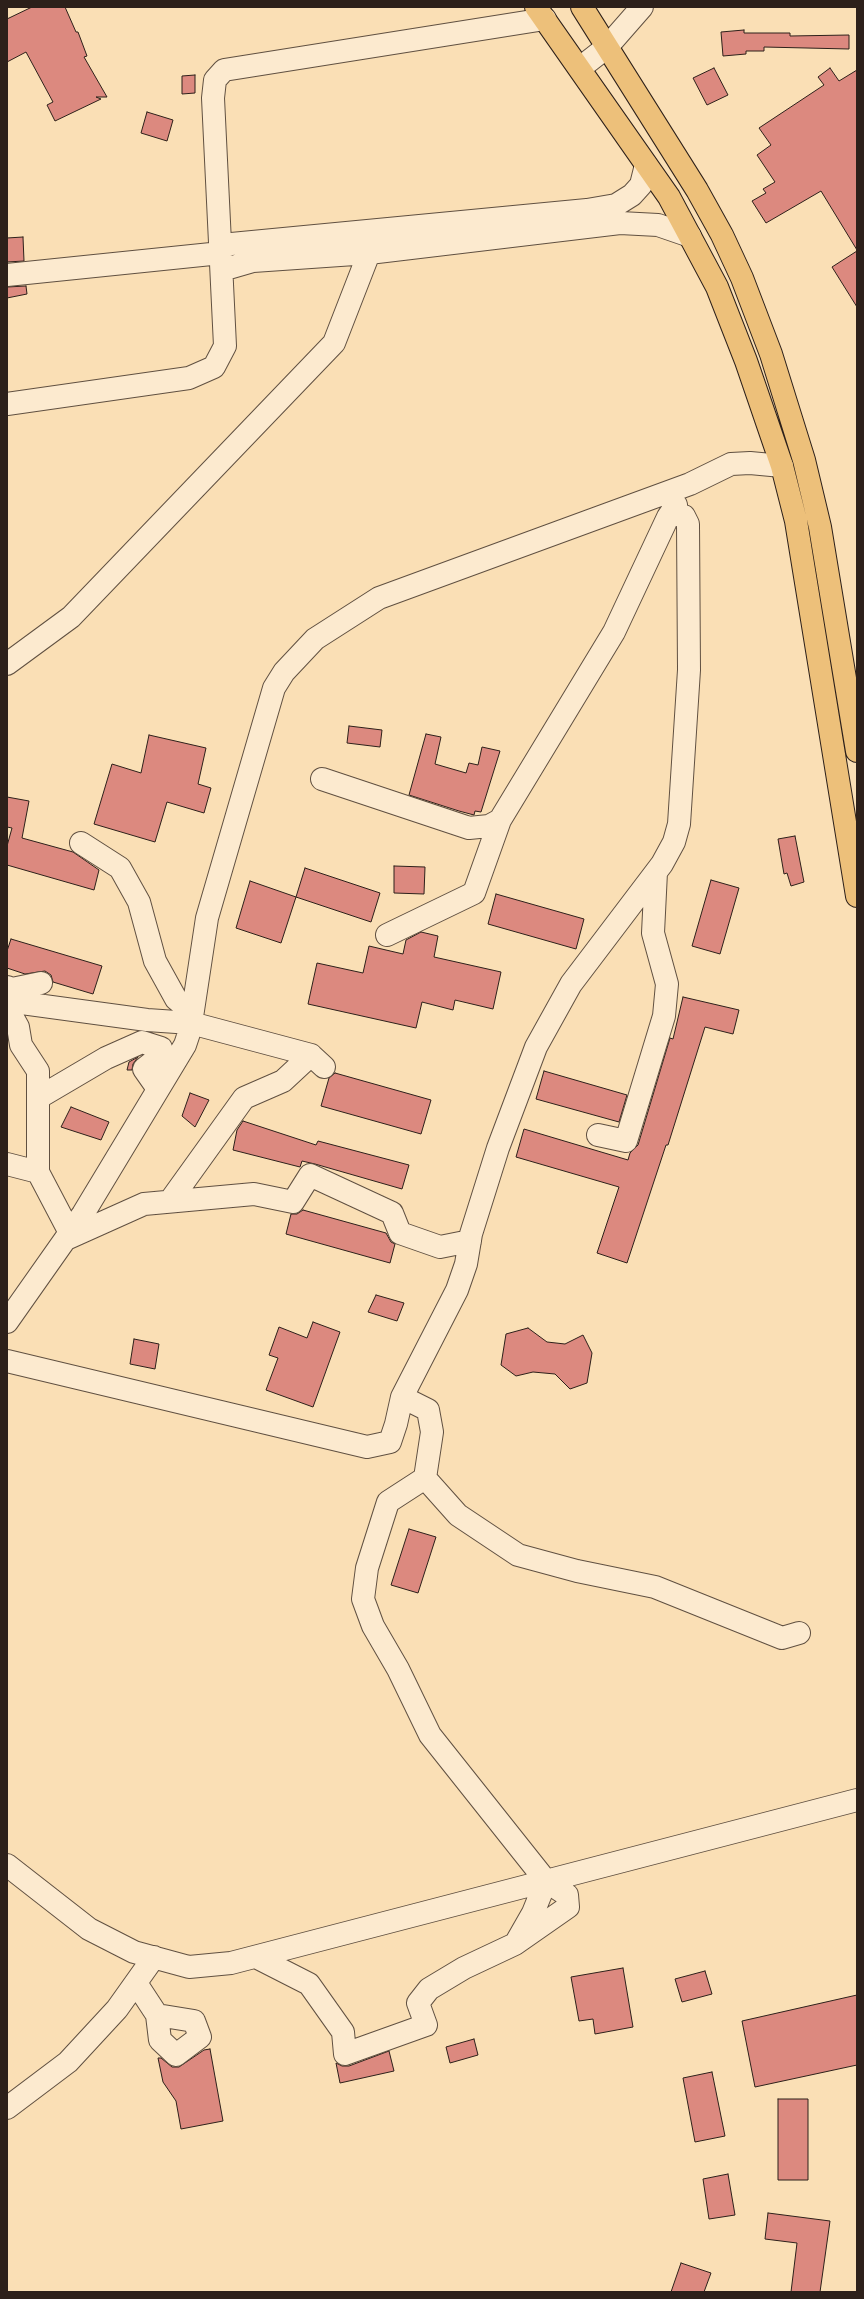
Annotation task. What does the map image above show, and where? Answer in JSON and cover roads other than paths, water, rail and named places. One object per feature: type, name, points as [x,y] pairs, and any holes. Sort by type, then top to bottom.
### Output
[{"type":"main road","points":[[582,7],[697,190],[722,235],[742,278],[771,354],[804,460],[820,527],[857,751]]},
{"type":"main road","points":[[541,13],[669,197],[717,287],[746,361],[782,466],[803,555],[857,896]]},
{"type":"street","points":[[580,68],[607,47],[642,7]]},
{"type":"street","points":[[7,404],[189,378],[214,367],[225,346],[213,98],[215,80],[224,70],[541,13]]},
{"type":"street","points":[[7,275],[221,256],[253,261],[332,245],[367,231],[587,210],[616,205],[632,196],[641,185],[646,165]]},
{"type":"street","points":[[332,245],[369,253],[620,223],[658,225],[690,236]]},
{"type":"street","points":[[7,664],[71,617],[334,343],[369,253]]},
{"type":"street","points":[[7,1322],[67,1236],[185,1045],[192,1017],[207,918],[274,688],[284,672],[315,638],[379,598],[690,484],[731,464],[750,463],[782,466]]},
{"type":"street","points":[[387,935],[474,893],[500,820],[614,632],[668,517],[690,484]]},
{"type":"street","points":[[7,1361],[367,1447],[390,1442],[402,1397],[457,1290],[466,1264],[470,1241],[498,1148],[536,1047],[571,984],[656,872],[674,842],[679,824],[688,670],[688,524],[684,516],[678,514],[668,517]]},
{"type":"street","points":[[322,779],[469,828],[489,826],[500,820]]},
{"type":"street","points":[[81,844],[120,868],[139,902],[155,961],[176,999],[192,1017]]},
{"type":"street","points":[[598,1134],[626,1141],[664,1016],[667,984],[652,933],[656,872]]},
{"type":"street","points":[[7,988],[12,989],[41,983]]},
{"type":"street","points":[[7,1001],[146,1020],[192,1017],[317,1061],[283,1082],[244,1098],[170,1201]]},
{"type":"street","points":[[7,1007],[18,1027],[21,1045],[38,1071],[38,1172],[67,1236]]},
{"type":"street","points":[[38,1098],[106,1058],[142,1042],[161,1048],[158,1058],[144,1069],[158,1089]]},
{"type":"street","points":[[7,1164],[38,1172]]},
{"type":"street","points":[[67,1236],[144,1204],[254,1194],[292,1202],[310,1174],[392,1213],[400,1233],[440,1248],[470,1241]]},
{"type":"street","points":[[256,1957],[309,1984],[343,2032],[344,2054],[426,2025],[418,2003],[429,1989],[464,1968],[515,1944],[568,1907],[567,1895],[546,1881],[430,1735],[398,1670],[373,1626],[363,1599],[367,1568],[388,1502],[425,1478],[432,1432],[428,1410],[402,1397]]},
{"type":"street","points":[[425,1478],[458,1515],[518,1555],[577,1571],[655,1587],[782,1638],[799,1633]]},
{"type":"street","points":[[7,1865],[89,1930],[134,1952],[189,1967],[230,1963],[256,1957],[857,1800]]},
{"type":"street","points":[[515,1944],[533,1914],[546,1881]]},
{"type":"street","points":[[7,2108],[68,2062],[117,2009],[154,1957]]},
{"type":"street","points":[[136,1982],[157,2014]]}]
